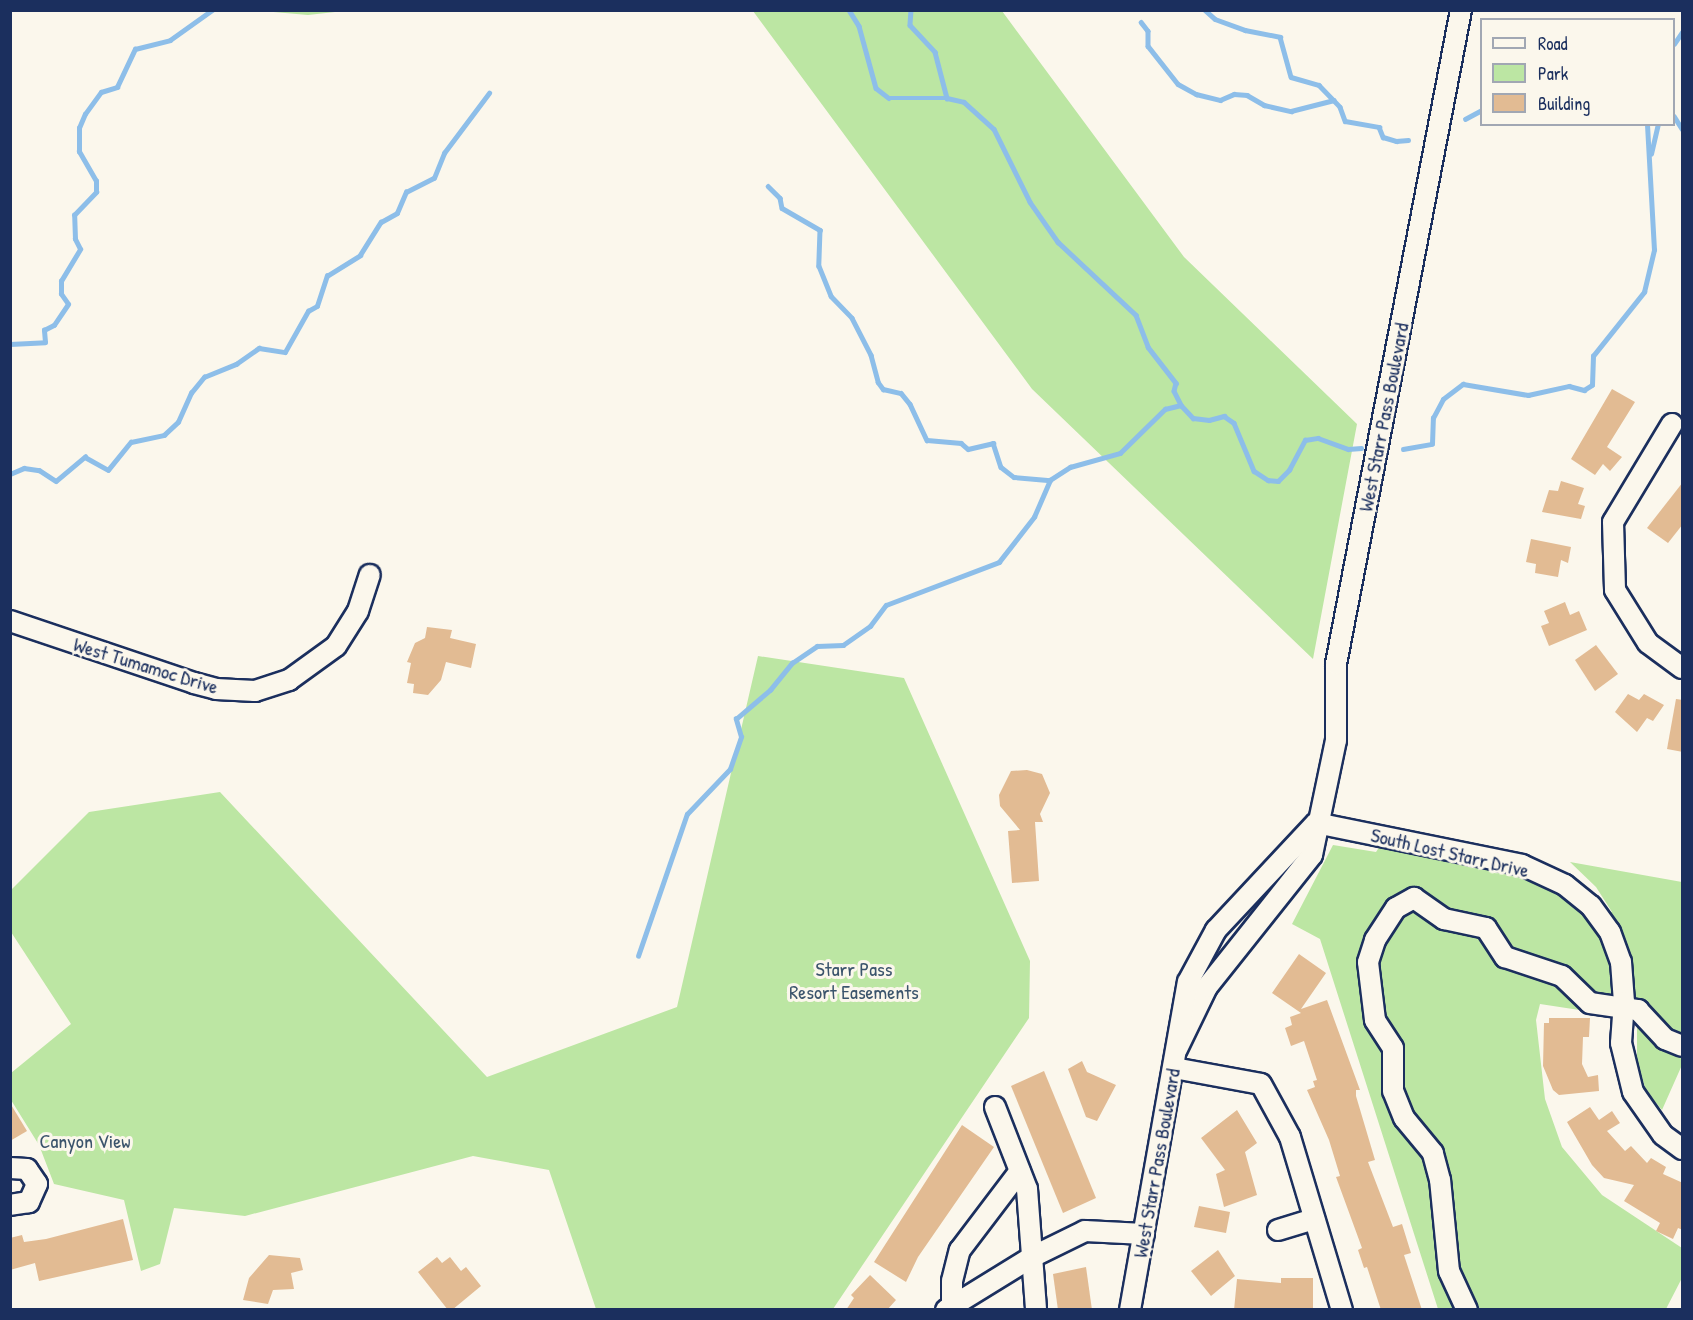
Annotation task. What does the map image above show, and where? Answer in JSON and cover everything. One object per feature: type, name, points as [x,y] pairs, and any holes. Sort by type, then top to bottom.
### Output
[{"type":"street","name":"West Starr Pass Boulevard","points":[[1175,1059],[1207,987],[1312,855],[1316,823],[1336,740],[1336,664],[1461,10]]},
{"type":"street","points":[[1672,424],[1613,522],[1615,590],[1648,643],[1683,668]]},
{"type":"street","name":"West Tumamoc Drive","points":[[10,621],[194,683],[216,689],[255,690],[289,680],[336,646],[358,611],[370,575]]},
{"type":"street","name":"West Starr Pass Boulevard","points":[[1130,1310],[1188,982],[1216,930],[1316,823]]},
{"type":"street","name":"South Lost Starr Drive","points":[[1316,823],[1522,864],[1565,885],[1591,906],[1610,932],[1621,962],[1624,1008],[1622,1043],[1633,1092],[1664,1134],[1683,1149]]},
{"type":"street","points":[[1467,1310],[1449,1271],[1440,1180],[1433,1154],[1404,1118],[1393,1090],[1393,1048],[1375,1020],[1368,962],[1375,940],[1401,902],[1414,898],[1444,919],[1486,928],[1505,957],[1562,976],[1590,1004],[1638,1010],[1665,1039],[1683,1046]]},
{"type":"street","points":[[1175,1059],[1261,1084],[1290,1137],[1342,1310]]},
{"type":"street","points":[[995,1107],[1027,1188],[1036,1310]]},
{"type":"street","points":[[10,1167],[27,1168],[37,1184],[29,1202],[10,1204]]},
{"type":"street","points":[[950,1308],[951,1281],[960,1250],[1020,1171]]},
{"type":"street","points":[[1278,1230],[1314,1219]]},
{"type":"street","points":[[950,1308],[1032,1257],[1085,1231],[1144,1234]]},
{"type":"street","name":"West Starr Pass Boulevard","points":[[1136,1277],[1137,1310]]},
{"type":"green space","points":[[344,10],[308,15],[262,11]]},
{"type":"green space","points":[[753,11],[1002,11],[1184,257],[1357,424],[1313,659],[1032,389]]},
{"type":"green space","name":"Starr Pass Resort Easements","points":[[758,656],[904,678],[1030,961],[1029,1018],[833,1309],[596,1309],[549,1170],[473,1156],[245,1216],[174,1208],[160,1264],[141,1271],[124,1200],[54,1184],[39,1145],[11,1100],[11,1073],[71,1024],[11,932],[11,890],[89,812],[220,792],[487,1077],[677,1007]]},
{"type":"green space","points":[[1386,837],[1519,864],[1612,912],[1596,887],[1570,862],[1682,882],[1682,1065],[1662,1110],[1646,1091],[1637,1061],[1637,1015],[1599,1013],[1540,1004],[1536,1020],[1545,1099],[1562,1147],[1602,1195],[1682,1248],[1682,1278],[1666,1309],[1438,1309],[1320,939],[1292,924],[1333,845],[1376,852]]},
{"type":"building","points":[[1612,389],[1635,402],[1607,447],[1622,457],[1610,471],[1603,464],[1595,475],[1571,459]]},
{"type":"building","points":[[1561,481],[1584,488],[1578,504],[1585,506],[1581,519],[1542,512],[1549,490],[1558,491]]},
{"type":"building","points":[[1683,482],[1683,524],[1668,543],[1647,528]]},
{"type":"building","points":[[1531,539],[1571,547],[1568,563],[1561,560],[1558,577],[1535,573],[1536,564],[1526,562]]},
{"type":"building","points":[[1565,602],[1570,615],[1579,611],[1587,630],[1549,646],[1541,626],[1549,623],[1544,611]]},
{"type":"building","points":[[427,627],[452,630],[450,638],[476,644],[471,668],[446,662],[441,680],[428,695],[413,693],[414,684],[407,683],[411,663],[407,662],[415,643],[425,638]]},
{"type":"building","points":[[1596,645],[1618,674],[1595,691],[1575,660]]},
{"type":"building","points":[[1628,694],[1639,700],[1644,694],[1664,705],[1653,721],[1647,718],[1637,732],[1615,712]]},
{"type":"building","points":[[1676,699],[1683,700],[1683,752],[1667,749]]},
{"type":"building","points":[[1027,770],[1042,774],[1050,793],[1040,814],[1043,822],[1035,822],[1039,881],[1012,883],[1008,831],[1020,830],[1000,806],[999,795],[1011,771]]},
{"type":"building","points":[[1299,954],[1326,973],[1301,1009],[1327,1000],[1360,1090],[1356,1090],[1356,1096],[1375,1160],[1368,1162],[1393,1227],[1402,1224],[1411,1253],[1404,1255],[1422,1310],[1381,1310],[1367,1267],[1364,1268],[1358,1250],[1362,1248],[1336,1177],[1340,1176],[1329,1140],[1307,1090],[1315,1087],[1313,1081],[1317,1080],[1304,1041],[1291,1046],[1285,1028],[1292,1025],[1290,1017],[1301,1013],[1272,993]]},
{"type":"building","points":[[1549,1018],[1590,1018],[1589,1037],[1583,1037],[1582,1064],[1588,1077],[1598,1075],[1599,1091],[1559,1095],[1553,1090],[1543,1066],[1544,1023],[1549,1023]]},
{"type":"building","points":[[1082,1061],[1087,1072],[1116,1085],[1097,1121],[1086,1117],[1068,1069]]},
{"type":"building","points":[[1044,1071],[1096,1198],[1063,1213],[1011,1086]]},
{"type":"building","points":[[10,1103],[27,1131],[10,1141]]},
{"type":"building","points":[[1590,1107],[1599,1120],[1612,1111],[1620,1123],[1607,1131],[1625,1151],[1631,1146],[1647,1163],[1651,1158],[1666,1167],[1663,1174],[1683,1183],[1683,1230],[1678,1228],[1673,1239],[1656,1231],[1660,1223],[1624,1201],[1634,1185],[1604,1178],[1592,1165],[1567,1122]]},
{"type":"building","points":[[1237,1110],[1257,1143],[1245,1152],[1257,1195],[1224,1207],[1216,1174],[1225,1170],[1201,1138]]},
{"type":"building","points":[[962,1125],[994,1147],[918,1257],[906,1282],[874,1262]]},
{"type":"building","points":[[1199,1206],[1230,1212],[1226,1233],[1194,1227]]},
{"type":"building","points":[[123,1219],[133,1260],[39,1281],[35,1263],[10,1270],[10,1238],[22,1235],[24,1242],[46,1239]]},
{"type":"building","points":[[1218,1250],[1235,1276],[1211,1296],[1191,1271]]},
{"type":"building","points":[[269,1255],[300,1258],[303,1270],[291,1273],[294,1289],[273,1290],[268,1304],[243,1300],[249,1278]]},
{"type":"building","points":[[437,1257],[442,1263],[450,1257],[461,1271],[466,1267],[481,1286],[452,1310],[448,1310],[418,1272]]},
{"type":"building","points":[[1086,1267],[1092,1310],[1058,1310],[1053,1274]]},
{"type":"building","points":[[870,1275],[896,1300],[887,1310],[846,1310],[854,1298],[851,1295]]},
{"type":"building","points":[[1281,1278],[1313,1278],[1313,1310],[1234,1310],[1237,1279],[1281,1283]]},
{"type":"waterway","points":[[10,344],[45,342],[44,330],[54,325],[68,304],[61,294],[61,281],[80,249],[75,239],[74,215],[96,192],[96,181],[79,152],[79,128],[85,114],[101,92],[117,87],[135,49],[170,40],[212,10]]},
{"type":"waterway","points":[[849,10],[859,26],[876,88],[889,98],[947,98]]},
{"type":"waterway","points":[[911,10],[910,25],[935,52],[947,98],[964,102],[994,129],[1030,202],[1058,242],[1136,315],[1148,347],[1176,383],[1174,391],[1181,405]]},
{"type":"waterway","points":[[1205,10],[1215,19],[1245,30],[1280,37],[1291,77],[1319,85],[1340,107],[1345,121],[1379,127],[1383,137],[1396,141],[1408,140]]},
{"type":"waterway","points":[[1141,22],[1148,31],[1148,46],[1178,84],[1196,94],[1220,100],[1234,94],[1247,95],[1264,105],[1291,111],[1334,100]]},
{"type":"waterway","points":[[1675,42],[1682,32]]},
{"type":"waterway","points":[[10,474],[24,468],[39,470],[56,481],[85,457],[108,470],[131,442],[164,435],[178,422],[191,393],[204,377],[236,364],[259,348],[285,352],[308,311],[317,306],[327,276],[360,255],[381,222],[397,213],[406,192],[434,178],[444,153],[489,93]]},
{"type":"waterway","points":[[1465,119],[1480,111]]},
{"type":"waterway","points":[[1675,118],[1682,129]]},
{"type":"waterway","points":[[1403,449],[1432,444],[1433,418],[1443,399],[1463,384],[1528,395],[1569,386],[1584,390],[1592,385],[1593,356],[1644,292],[1654,250],[1647,126]]},
{"type":"waterway","points":[[1651,154],[1658,126]]},
{"type":"waterway","points":[[768,186],[780,198],[782,208],[820,230],[819,266],[831,296],[852,318],[871,355],[878,382],[883,389],[901,393],[910,404],[927,440],[961,443],[968,449],[993,443],[1001,467],[1014,477],[1050,480]]},
{"type":"waterway","points":[[638,956],[687,814],[730,769],[741,737],[736,719],[770,690],[792,663],[817,646],[843,645],[870,626],[886,605],[999,562],[1034,517],[1050,480],[1070,467],[1120,453],[1165,409],[1181,405],[1193,418],[1209,420],[1224,416],[1234,423],[1254,471],[1268,480],[1278,481],[1289,470],[1305,440],[1318,438],[1348,449],[1361,448]]},
{"type":"park label","name":"Canyon View","points":[[85,1140]]}]
